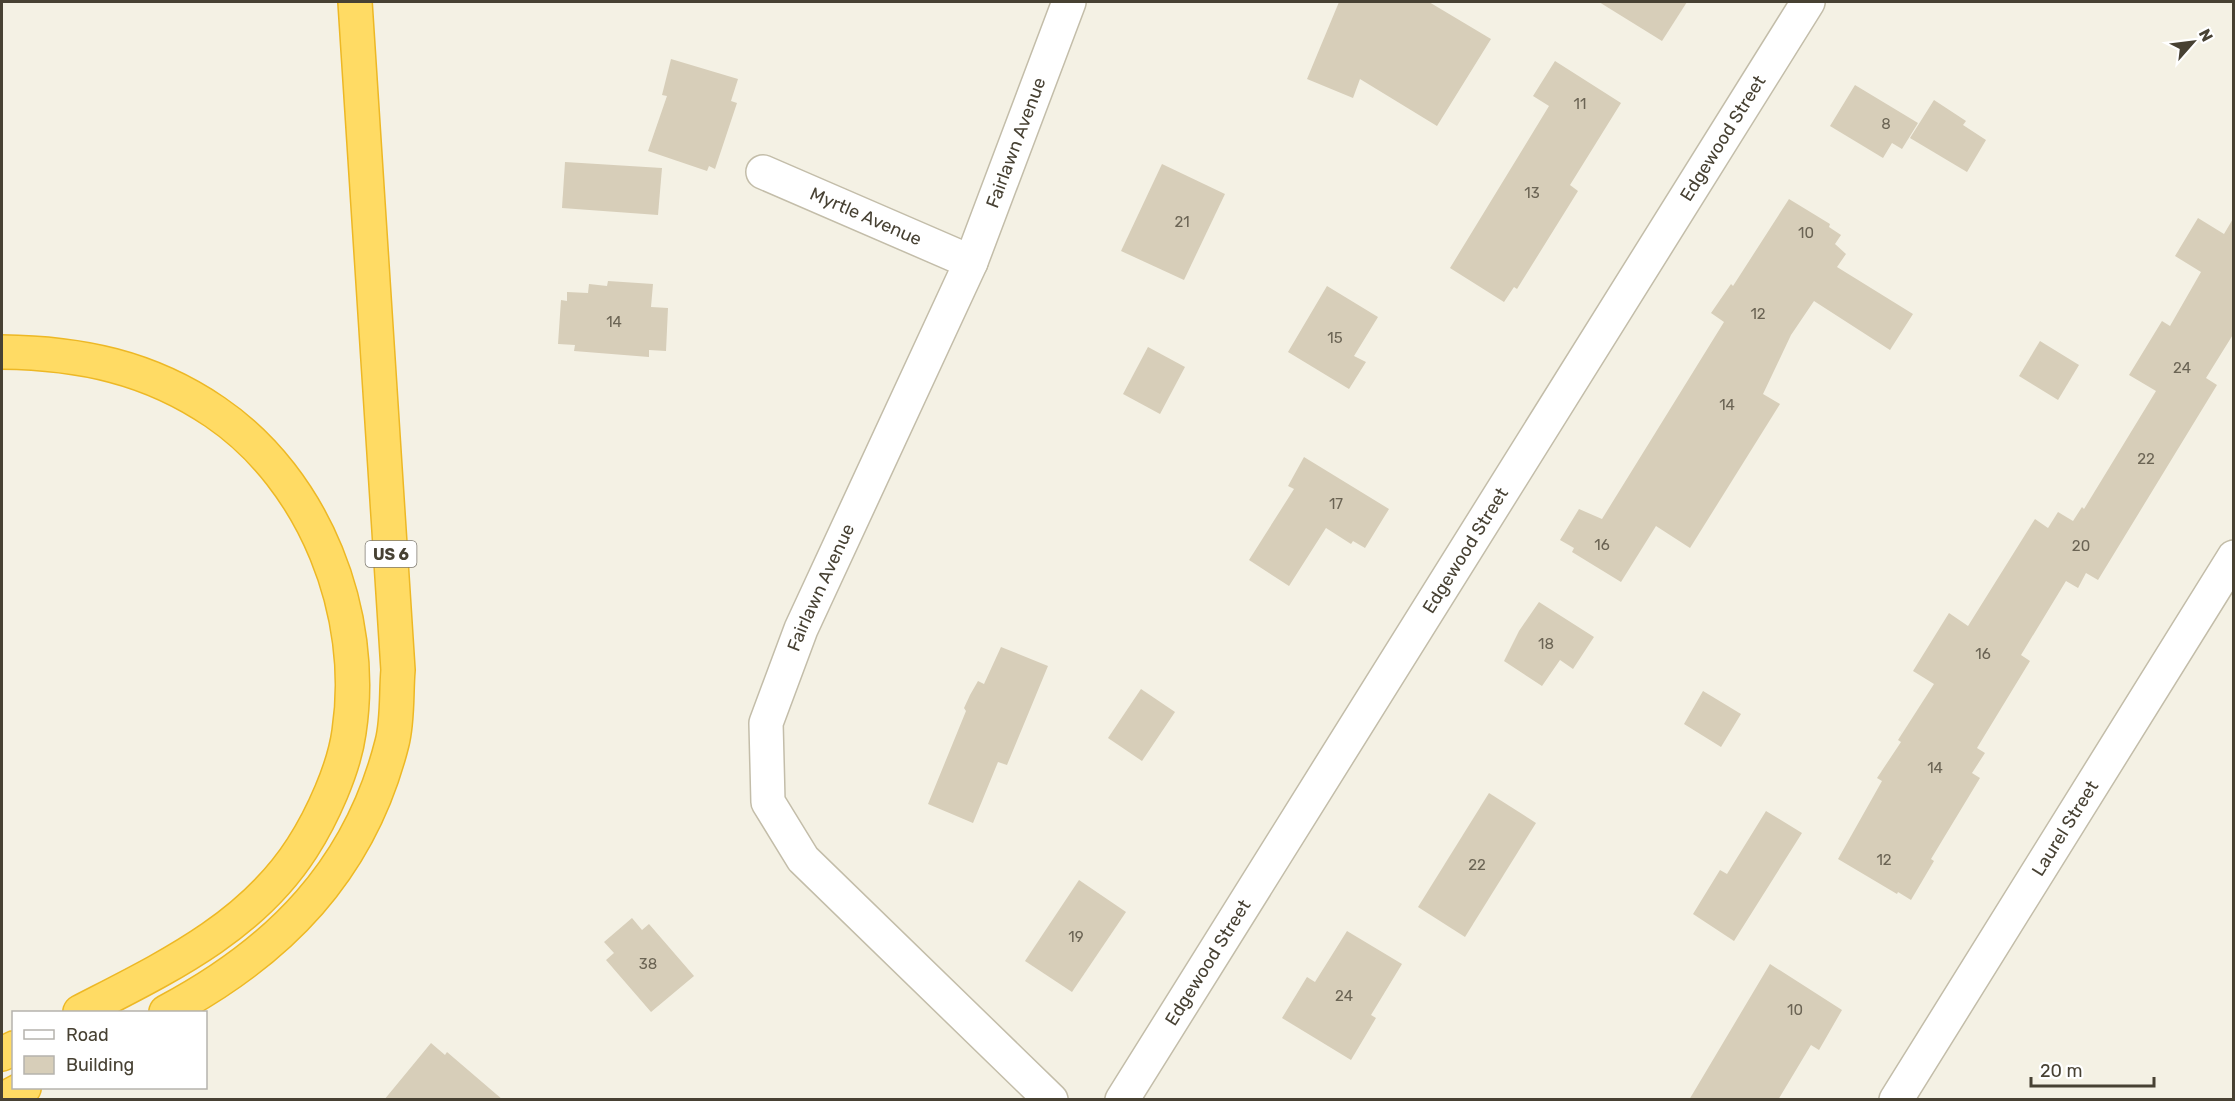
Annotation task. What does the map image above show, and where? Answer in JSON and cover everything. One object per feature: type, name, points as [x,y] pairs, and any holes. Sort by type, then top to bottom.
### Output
[{"type":"highway","name":"US 6","points":[[168,1011],[201,994],[252,960],[296,921],[336,869],[369,811],[393,741],[398,670],[355,2]]},
{"type":"highway","points":[[2,352],[50,353],[105,362],[165,384],[215,412],[265,455],[302,504],[328,556],[345,611],[353,670],[349,734],[330,793],[302,848],[267,893],[228,928],[180,960],[82,1011]]},
{"type":"highway","points":[[2,1100],[22,1089]]},
{"type":"street","name":"Fairlawn Avenue","points":[[1051,1100],[803,859],[768,802],[766,723],[797,639],[971,262],[1069,2]]},
{"type":"street","name":"Edgewood Street","points":[[1122,1100],[1808,2]]},
{"type":"street","name":"Myrtle Avenue","points":[[763,172],[971,262]]},
{"type":"street","name":"Laurel Street","points":[[1896,1100],[2234,556]]},
{"type":"building","points":[[1339,2],[1429,2],[1491,39],[1437,126],[1360,79],[1353,98],[1307,79]]},
{"type":"building","points":[[1599,2],[1687,2],[1662,41]]},
{"type":"building","points":[[671,59],[738,79],[731,101],[737,103],[715,169],[709,166],[707,171],[648,151],[667,96],[662,95]]},
{"type":"building","points":[[1555,61],[1621,103],[1570,185],[1578,191],[1517,289],[1514,287],[1504,302],[1450,268],[1549,106],[1533,96]]},
{"type":"building","points":[[1855,85],[1918,123],[1902,149],[1892,143],[1883,158],[1830,126]]},
{"type":"building","points":[[1934,100],[1966,121],[1963,125],[1986,140],[1967,172],[1910,138]]},
{"type":"building","points":[[565,162],[662,168],[658,215],[562,208]]},
{"type":"building","points":[[1162,164],[1225,194],[1184,280],[1121,251]]},
{"type":"building","points":[[1789,199],[1830,224],[1829,227],[1841,235],[1835,244],[1846,254],[1837,267],[1913,314],[1890,350],[1814,301],[1791,335],[1763,394],[1780,404],[1690,548],[1656,526],[1621,582],[1572,552],[1574,548],[1560,540],[1579,509],[1602,519],[1724,322],[1711,313],[1731,284],[1733,286]]},
{"type":"building","points":[[2234,217],[2234,333],[2206,378],[2217,385],[2098,580],[2086,573],[2078,588],[2066,581],[2021,655],[2030,661],[1977,748],[1985,753],[1972,773],[1980,778],[1931,859],[1934,861],[1911,900],[1898,892],[1897,894],[1838,859],[1882,781],[1877,778],[1901,742],[1898,740],[1934,684],[1913,671],[1949,613],[1968,626],[2035,519],[2048,528],[2058,512],[2073,521],[2082,507],[2084,509],[2156,391],[2129,375],[2162,321],[2170,326],[2201,272],[2175,256],[2198,218],[2224,234]]},
{"type":"building","points":[[608,281],[653,284],[651,307],[668,308],[666,351],[649,350],[649,357],[574,351],[575,345],[558,344],[561,300],[567,301],[567,292],[588,293],[589,284],[607,286]]},
{"type":"building","points":[[1327,286],[1378,317],[1354,356],[1366,362],[1349,389],[1288,352]]},
{"type":"building","points":[[2040,341],[2079,365],[2058,400],[2019,376]]},
{"type":"building","points":[[1148,347],[1185,367],[1160,414],[1123,394]]},
{"type":"building","points":[[1304,457],[1389,509],[1365,548],[1353,541],[1351,544],[1326,528],[1289,586],[1249,560],[1294,489],[1288,486]]},
{"type":"building","points":[[1539,602],[1594,637],[1573,669],[1560,660],[1542,686],[1504,661],[1519,631]]},
{"type":"building","points":[[1001,647],[1048,666],[1007,765],[998,762],[973,823],[928,804],[966,711],[964,708],[970,695],[978,681],[984,684]]},
{"type":"building","points":[[1141,689],[1175,712],[1142,761],[1108,738]]},
{"type":"building","points":[[1703,691],[1741,714],[1721,747],[1684,724]]},
{"type":"building","points":[[1489,793],[1536,823],[1465,937],[1418,907]]},
{"type":"building","points":[[1766,811],[1802,833],[1734,941],[1693,914],[1720,870],[1727,874]]},
{"type":"building","points":[[1079,880],[1126,912],[1072,992],[1025,961]]},
{"type":"building","points":[[632,918],[642,930],[649,924],[694,976],[651,1012],[606,960],[614,953],[604,942]]},
{"type":"building","points":[[1347,931],[1402,964],[1371,1015],[1376,1018],[1351,1060],[1282,1018],[1307,977],[1315,982]]},
{"type":"building","points":[[1770,964],[1842,1010],[1819,1050],[1811,1045],[1778,1100],[1689,1100]]},
{"type":"building","points":[[431,1043],[445,1055],[447,1052],[503,1100],[384,1100]]}]
